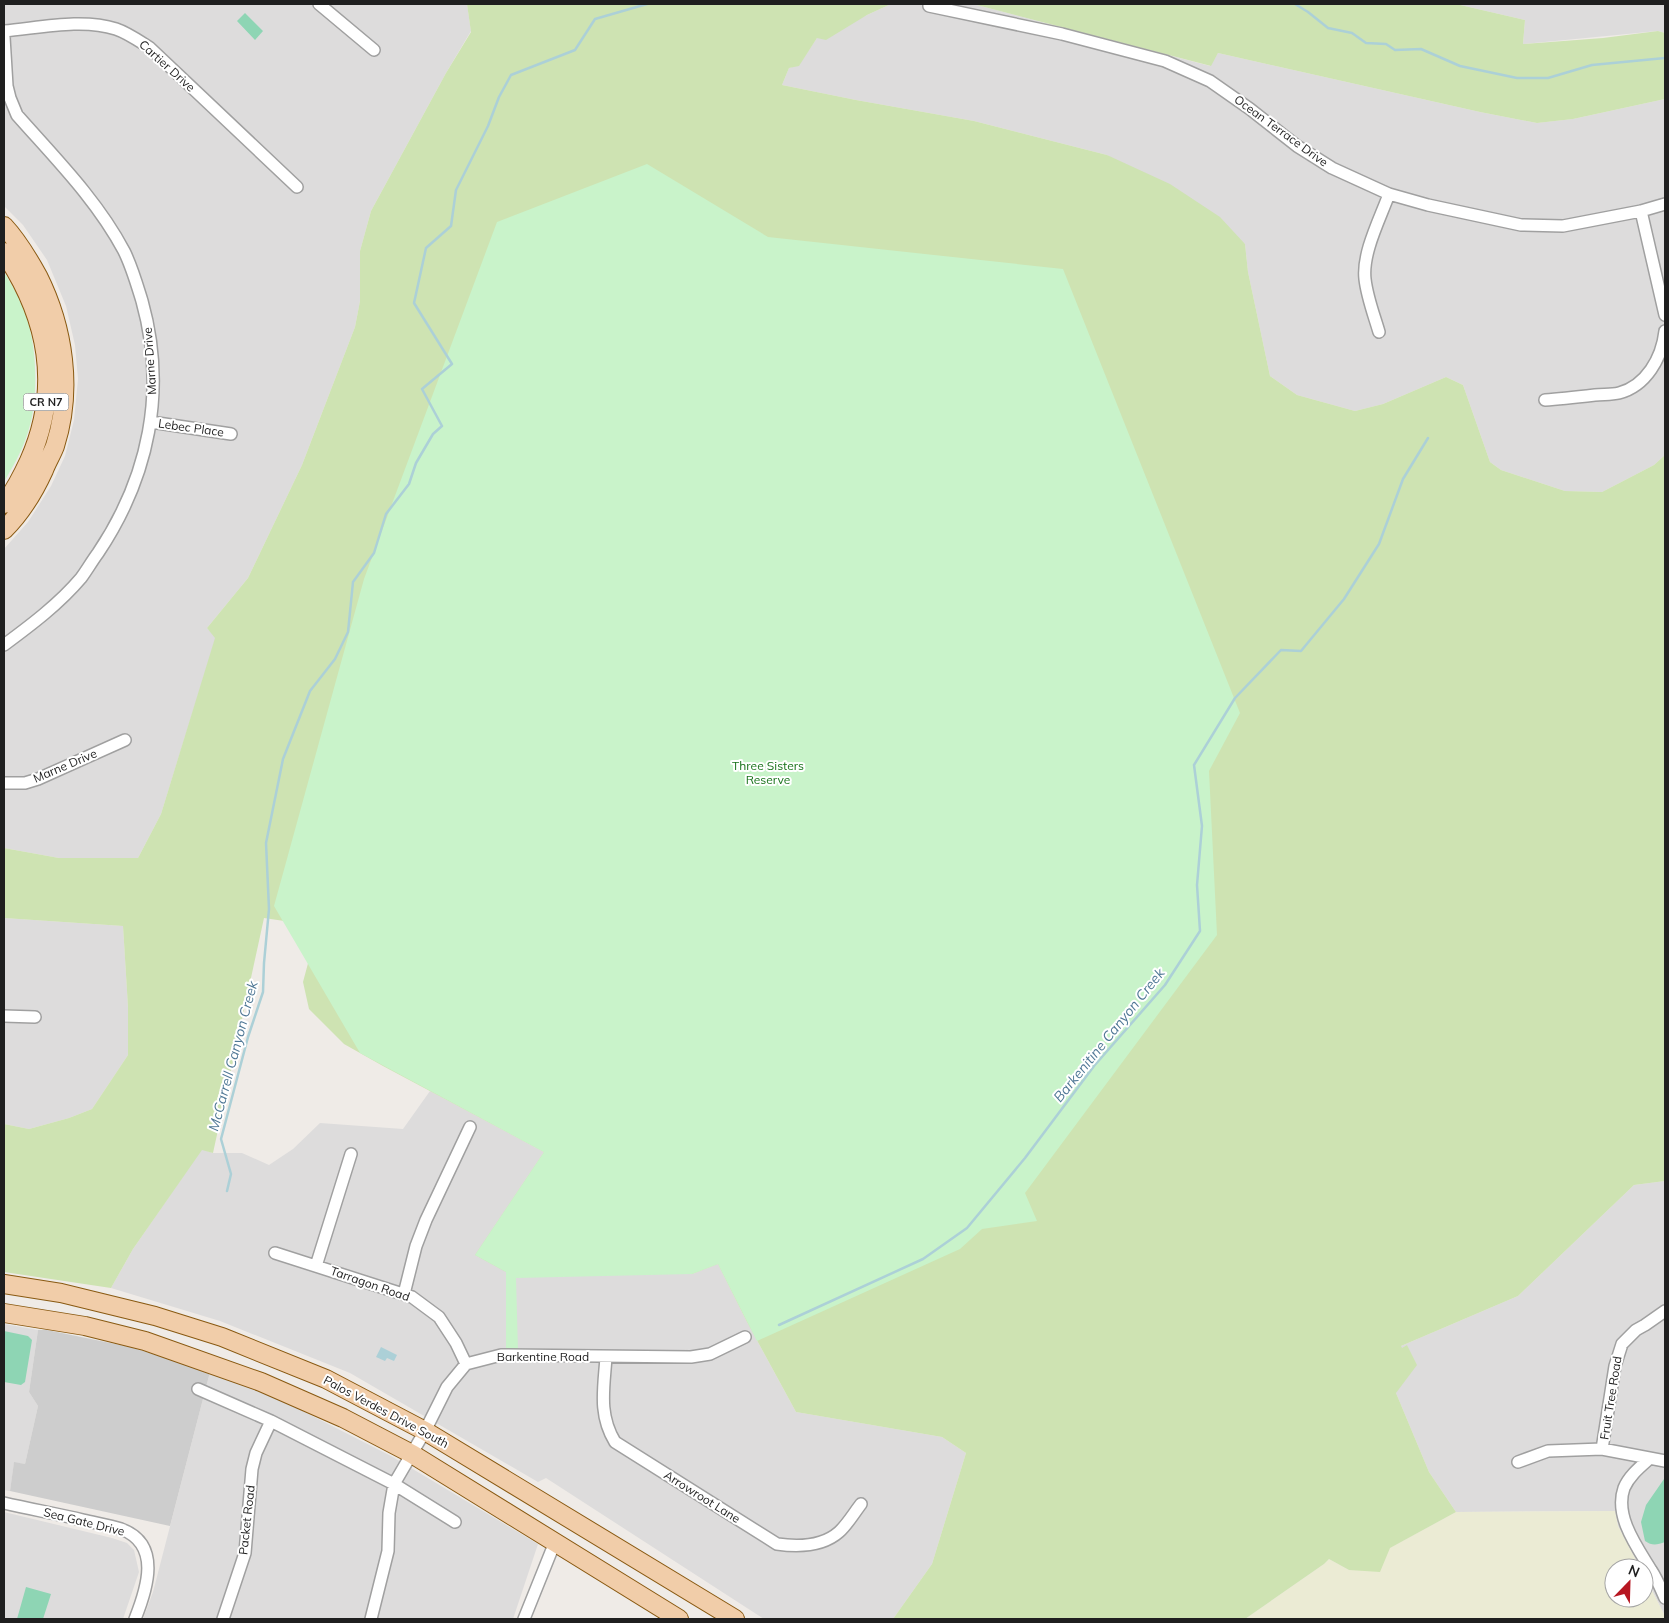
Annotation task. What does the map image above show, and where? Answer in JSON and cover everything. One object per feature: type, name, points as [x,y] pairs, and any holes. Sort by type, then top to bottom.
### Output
[{"type":"main road","name":"CR N7","points":[[4,226],[15,238],[46,293],[59,332],[64,368],[63,410],[55,446],[36,486],[13,521],[4,530]]},
{"type":"main road","name":"CR N7","points":[[4,252],[18,274],[42,330],[47,361],[47,392],[42,424],[34,449],[22,475],[4,504]]},
{"type":"main road","points":[[27,294],[33,293],[40,296],[54,339],[61,347]]},
{"type":"main road","name":"Palos Verdes Drive South","points":[[4,1284],[61,1293],[155,1316],[222,1337],[326,1379],[425,1431],[735,1619]]},
{"type":"main road","points":[[45,1320],[48,1310],[57,1301],[70,1300],[119,1307]]},
{"type":"main road","name":"Palos Verdes Drive South","points":[[4,1313],[85,1326],[145,1341],[261,1382],[343,1418],[412,1454],[679,1619]]},
{"type":"street","points":[[319,4],[374,50]]},
{"type":"street","name":"Ocean Terrace Drive","points":[[929,6],[1062,34],[1165,61],[1210,81],[1250,109],[1297,146],[1332,168],[1389,194],[1428,205],[1521,225],[1563,226],[1641,211],[1665,204]]},
{"type":"street","name":"Cartier Drive","points":[[4,31],[90,24],[116,29],[136,38],[150,48],[297,187]]},
{"type":"street","name":"Marne Drive","points":[[4,37],[7,86],[17,115],[91,199],[125,254],[138,288],[147,320],[152,347],[154,386],[151,422],[132,491],[104,543],[81,578],[56,603],[4,645]]},
{"type":"street","points":[[1379,332],[1365,280],[1365,264],[1389,194]]},
{"type":"street","points":[[1641,211],[1665,314]]},
{"type":"street","points":[[1544,400],[1619,393],[1636,385],[1650,372],[1658,358],[1665,331]]},
{"type":"street","name":"Lebec Place","points":[[151,422],[231,434]]},
{"type":"street","name":"Marne Drive","points":[[4,783],[25,783],[38,779],[125,740]]},
{"type":"street","points":[[4,1016],[35,1017]]},
{"type":"street","points":[[404,1294],[416,1246],[426,1220],[470,1127]]},
{"type":"street","points":[[316,1266],[351,1154]]},
{"type":"street","name":"Tarragon Road","points":[[275,1253],[412,1297],[439,1318],[456,1343],[466,1364]]},
{"type":"street","name":"Fruit Tree Road","points":[[1602,1449],[1615,1366],[1622,1344],[1636,1330],[1665,1311]]},
{"type":"street","name":"Barkentine Road","points":[[466,1364],[501,1356],[691,1357],[710,1354],[745,1337]]},
{"type":"street","name":"Arrowroot Lane","points":[[606,1357],[603,1410],[608,1430],[615,1442],[777,1544],[796,1547],[822,1543],[838,1532],[861,1504]]},
{"type":"street","points":[[371,1619],[388,1551],[389,1513],[394,1484],[425,1431],[447,1388],[466,1364]]},
{"type":"street","points":[[198,1388],[271,1421],[394,1484],[455,1522]]},
{"type":"street","name":"Packet Road","points":[[223,1619],[245,1553],[252,1469],[256,1453],[271,1421]]},
{"type":"street","points":[[1518,1462],[1548,1451],[1602,1449],[1665,1461]]},
{"type":"street","points":[[1649,1458],[1630,1476],[1624,1488],[1623,1510],[1626,1523],[1637,1548],[1665,1598]]},
{"type":"street","name":"Sea Gate Drive","points":[[4,1503],[121,1529],[138,1540],[145,1552],[149,1566],[147,1580],[135,1619]]},
{"type":"street","points":[[524,1619],[555,1542]]},
{"type":"shaded area","points":[[4,4],[467,4],[471,31],[371,211],[360,251],[360,301],[355,327],[302,465],[248,578],[207,628],[216,637],[161,814],[138,858],[59,858],[4,848],[4,549],[28,522],[51,486],[65,456],[74,420],[78,379],[75,345],[66,306],[47,260],[23,225],[4,206]]},
{"type":"shaded area","points":[[891,4],[973,4],[1210,66],[1218,53],[1537,123],[1573,119],[1665,99],[1665,455],[1654,465],[1602,492],[1565,491],[1501,470],[1490,462],[1463,385],[1446,377],[1383,404],[1355,411],[1297,395],[1270,376],[1248,272],[1245,244],[1107,155],[974,121],[782,85],[789,68],[799,65],[817,38]]},
{"type":"shaded area","points":[[1456,4],[1665,4],[1665,33],[1658,31],[1523,44],[1525,20]]},
{"type":"shaded area","points":[[4,918],[123,926],[128,1007],[128,1055],[92,1109],[69,1118],[29,1129],[4,1124]]},
{"type":"shaded area","points":[[430,1091],[544,1152],[476,1254],[692,1274],[718,1264],[796,1412],[942,1437],[966,1453],[932,1564],[893,1619],[764,1619],[546,1478],[538,1482],[350,1373],[220,1321],[111,1288],[133,1249],[202,1149],[213,1153],[242,1153],[269,1165],[293,1149],[320,1123],[403,1129]]},
{"type":"shaded area","points":[[1665,1181],[1665,1616],[1654,1595],[1654,1558],[1635,1558],[1618,1526],[1615,1511],[1456,1512],[1429,1472],[1396,1393],[1401,1346],[1518,1296],[1634,1185]]},
{"type":"shaded area","points":[[4,1324],[38,1330],[29,1392],[38,1406],[25,1464],[14,1463],[10,1491],[4,1490]]},
{"type":"shaded area","points":[[38,1330],[47,1330],[130,1347],[210,1372],[170,1526],[10,1491],[14,1462],[25,1464],[38,1406],[29,1392]]},
{"type":"shaded area","points":[[210,1372],[285,1402],[391,1456],[538,1544],[513,1619],[143,1619],[153,1592]]},
{"type":"shaded area","points":[[4,1512],[127,1543],[134,1550],[139,1572],[123,1619],[4,1619]]},
{"type":"green space","points":[[467,4],[891,4],[867,15],[826,40],[817,38],[799,66],[789,68],[782,85],[974,121],[1107,155],[1170,184],[1220,217],[1245,244],[1248,272],[1270,376],[1297,395],[1355,411],[1383,404],[1446,377],[1463,385],[1490,462],[1501,470],[1565,491],[1602,492],[1654,465],[1665,455],[1665,1181],[1634,1185],[1518,1296],[1401,1346],[1402,1348],[1407,1345],[1417,1365],[1396,1393],[1429,1472],[1456,1512],[1390,1548],[1380,1572],[1349,1570],[1329,1559],[1245,1619],[893,1619],[932,1564],[966,1453],[942,1437],[796,1412],[718,1264],[692,1274],[506,1272],[475,1255],[544,1152],[344,1044],[309,1009],[303,982],[318,926],[264,918],[213,1153],[202,1150],[133,1249],[111,1288],[4,1272],[4,1124],[29,1129],[69,1118],[92,1109],[128,1055],[128,1007],[123,926],[4,918],[4,848],[59,858],[138,858],[161,814],[215,638],[207,628],[248,578],[302,465],[355,327],[360,301],[360,251],[371,211],[446,73],[471,32]]},
{"type":"green space","points":[[973,4],[1456,4],[1525,20],[1523,44],[1603,38],[1658,31],[1665,33],[1665,99],[1573,119],[1537,123],[1218,53],[1211,66]]},
{"type":"green space","points":[[245,13],[263,31],[255,40],[237,21]]},
{"type":"green space","name":"Three Sisters Reserve","points":[[647,164],[768,237],[1063,269],[1240,713],[1209,771],[1217,935],[1025,1193],[1037,1221],[982,1229],[960,1249],[757,1341],[718,1264],[692,1274],[516,1278],[518,1351],[506,1349],[506,1272],[475,1255],[544,1152],[360,1053],[274,906],[364,579],[497,222]]},
{"type":"green space","points":[[4,272],[22,305],[30,330],[35,361],[35,393],[26,438],[4,482]]},
{"type":"green space","points":[[4,1331],[28,1336],[32,1340],[25,1382],[21,1385],[4,1382]]},
{"type":"green space","points":[[1664,1479],[1665,1542],[1652,1544],[1645,1541],[1641,1522],[1646,1505]]},
{"type":"green space","points":[[1615,1511],[1618,1526],[1635,1558],[1604,1558],[1604,1608],[1654,1608],[1654,1595],[1665,1619],[1245,1619],[1329,1559],[1349,1570],[1456,1512]]},
{"type":"green space","points":[[26,1587],[51,1594],[43,1619],[17,1619]]},
{"type":"water","points":[[381,1347],[397,1355],[394,1361],[387,1358],[385,1361],[376,1357]]},
{"type":"waterway","name":"McCarrell Canyon Creek","points":[[227,1191],[231,1174],[221,1139],[248,1037],[263,992],[269,909],[266,843],[283,759],[310,691],[335,659],[348,632],[353,582],[374,553],[386,514],[409,484],[416,463],[433,434],[442,426],[422,389],[452,364],[414,303],[426,248],[451,226],[456,190],[511,75],[575,50],[595,19],[647,4]]},
{"type":"waterway","points":[[1295,4],[1328,28],[1352,33],[1366,43],[1386,44],[1395,50],[1421,49],[1460,66],[1517,78],[1548,78],[1592,65],[1665,58]]},
{"type":"waterway","name":"Barkenitine Canyon Creek","points":[[779,1325],[923,1259],[967,1228],[1025,1158],[1094,1066],[1165,985],[1200,931],[1197,885],[1202,826],[1194,765],[1235,698],[1281,650],[1301,651],[1344,599],[1379,544],[1403,479],[1428,438]]}]
